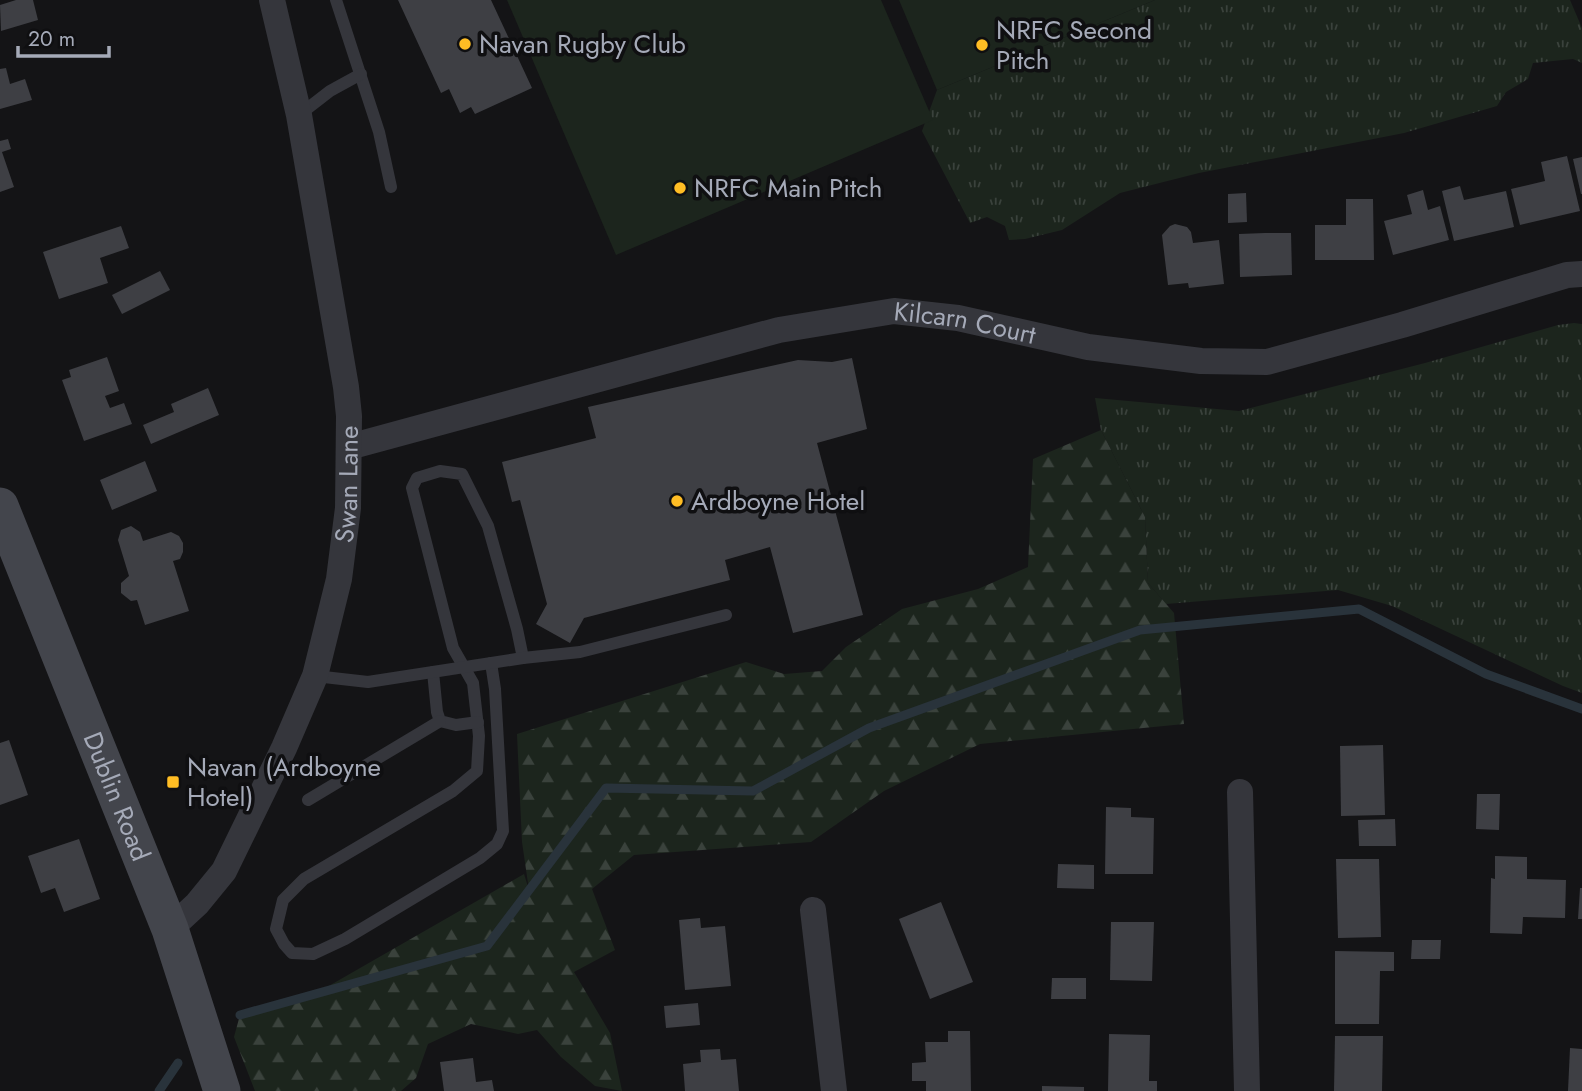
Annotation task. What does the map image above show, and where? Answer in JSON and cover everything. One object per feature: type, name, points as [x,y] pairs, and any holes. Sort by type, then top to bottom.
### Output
[{"type":"main road","name":"Dublin Road","points":[[0,506],[170,929],[222,1091]]},
{"type":"street","name":"Swan Lane","points":[[170,929],[197,904],[224,871],[315,676],[339,579],[348,509],[346,387],[299,115],[272,0]]},
{"type":"street","name":"Kilcarn Court","points":[[348,447],[779,330],[894,311],[958,318],[1088,347],[1201,361],[1267,362],[1567,275],[1582,274]]},
{"type":"street","points":[[1240,792],[1247,1091]]},
{"type":"street","points":[[813,910],[834,1091]]},
{"type":"lane","points":[[336,0],[379,132],[391,187]]},
{"type":"lane","points":[[299,115],[330,91],[361,74]]},
{"type":"lane","points":[[491,663],[495,689],[503,831],[497,844],[480,858],[345,939],[313,954],[292,953],[276,929],[284,900],[304,879],[453,791],[477,771],[478,722],[474,683],[453,648],[412,488],[416,478],[440,471],[462,474],[488,526],[523,658]]},
{"type":"lane","points":[[315,676],[368,681],[580,652],[726,615]]},
{"type":"lane","points":[[433,672],[440,721]]},
{"type":"lane","points":[[308,800],[440,721],[456,725],[478,722]]},
{"type":"green space","name":"NRFC Main Pitch","points":[[507,0],[881,0],[933,120],[616,255]]},
{"type":"green space","name":"NRFC Second Pitch","points":[[899,0],[1155,0],[937,90]]},
{"type":"green space","points":[[1155,0],[1570,0],[1582,28],[1582,63],[1573,59],[1533,63],[1528,79],[1506,92],[1497,106],[1404,133],[1199,173],[1120,193],[1062,230],[1009,240],[1005,226],[987,217],[970,223],[922,131],[937,90]]},
{"type":"green space","points":[[1582,324],[1582,693],[1392,606],[1338,590],[1166,604],[1148,583],[1145,517],[1101,430],[1095,398],[1239,411],[1558,325]]},
{"type":"green space","points":[[1101,430],[1145,517],[1148,583],[1174,613],[1184,724],[980,744],[884,791],[811,842],[634,855],[592,889],[615,950],[574,972],[610,1033],[622,1091],[595,1086],[561,1057],[537,1030],[518,1034],[471,1024],[428,1044],[416,1078],[401,1091],[255,1091],[234,1037],[240,1015],[327,987],[524,874],[529,890],[522,842],[517,734],[746,662],[784,674],[822,671],[846,647],[902,609],[978,589],[1028,567],[1033,459]]},
{"type":"building","points":[[16,0],[33,0],[38,20],[1,31],[0,5]]},
{"type":"building","name":"Navan Rugby Club","points":[[398,0],[491,0],[532,88],[475,114],[471,107],[460,113],[449,89],[441,93]]},
{"type":"building","points":[[6,68],[10,84],[25,79],[32,100],[0,109],[0,69]]},
{"type":"building","points":[[8,139],[11,149],[2,152],[14,187],[0,192],[0,141]]},
{"type":"building","points":[[1567,156],[1580,211],[1520,225],[1511,189],[1545,181],[1541,162]]},
{"type":"building","points":[[1582,157],[1582,194],[1581,194],[1573,159]]},
{"type":"building","points":[[1460,186],[1464,200],[1506,191],[1514,227],[1454,241],[1442,191]]},
{"type":"building","points":[[1423,190],[1428,210],[1440,206],[1449,240],[1393,255],[1384,221],[1412,214],[1407,195]]},
{"type":"building","points":[[1246,193],[1247,222],[1228,223],[1228,194]]},
{"type":"building","points":[[1346,199],[1373,199],[1374,260],[1315,260],[1315,225],[1346,225]]},
{"type":"building","points":[[1175,224],[1187,227],[1193,243],[1219,240],[1224,284],[1189,288],[1188,283],[1168,285],[1162,235]]},
{"type":"building","points":[[121,226],[129,248],[100,258],[108,283],[59,299],[43,252]]},
{"type":"building","points":[[1291,233],[1292,275],[1240,277],[1239,234]]},
{"type":"building","points":[[160,271],[170,290],[122,314],[112,295]]},
{"type":"building","points":[[107,357],[119,391],[105,396],[110,408],[124,403],[132,424],[84,441],[62,380],[71,377],[69,370]]},
{"type":"building","name":"Ardboyne Hotel","points":[[852,358],[867,429],[817,443],[863,615],[793,633],[770,547],[725,560],[730,580],[584,618],[570,643],[536,624],[547,604],[520,500],[512,502],[502,462],[596,438],[588,407],[798,360],[832,362]]},
{"type":"building","points":[[208,388],[219,415],[151,444],[143,425],[174,412],[171,404]]},
{"type":"building","points":[[145,461],[157,491],[112,510],[100,480]]},
{"type":"building","points":[[131,526],[140,532],[143,541],[171,532],[179,536],[183,543],[183,552],[180,559],[173,561],[189,611],[145,625],[137,600],[131,601],[121,593],[121,583],[129,576],[118,540],[121,530]]},
{"type":"building","points":[[9,740],[28,795],[0,805],[0,743]]},
{"type":"building","points":[[1383,745],[1385,815],[1341,816],[1340,746]]},
{"type":"building","points":[[1477,794],[1500,794],[1499,830],[1476,829]]},
{"type":"building","points":[[1106,807],[1131,808],[1131,817],[1154,818],[1153,874],[1105,874]]},
{"type":"building","points":[[1395,819],[1396,846],[1359,846],[1358,820]]},
{"type":"building","points":[[79,839],[100,899],[64,912],[55,888],[41,893],[28,856]]},
{"type":"building","points":[[1495,856],[1527,857],[1527,879],[1566,880],[1565,918],[1523,917],[1522,934],[1490,933],[1491,878],[1495,879]]},
{"type":"building","points":[[1336,859],[1379,859],[1381,937],[1338,938]]},
{"type":"building","points":[[1058,864],[1094,865],[1094,889],[1057,888]]},
{"type":"building","points":[[1580,888],[1582,919],[1578,919]]},
{"type":"building","points":[[941,902],[973,982],[930,999],[899,919]]},
{"type":"building","points":[[700,918],[701,928],[725,926],[731,986],[685,990],[679,920]]},
{"type":"building","points":[[1111,922],[1154,922],[1152,981],[1110,980]]},
{"type":"building","points":[[1412,940],[1441,940],[1440,959],[1411,959]]},
{"type":"building","points":[[1335,951],[1394,952],[1394,971],[1380,971],[1379,1024],[1335,1024]]},
{"type":"building","points":[[1052,978],[1086,978],[1086,999],[1051,999]]},
{"type":"building","points":[[698,1003],[700,1025],[666,1028],[664,1006]]},
{"type":"building","points":[[948,1031],[970,1031],[971,1091],[926,1091],[926,1081],[912,1081],[912,1063],[926,1062],[925,1042],[948,1042]]},
{"type":"building","points":[[1109,1034],[1150,1035],[1149,1081],[1157,1081],[1157,1091],[1108,1091]]},
{"type":"building","points":[[1335,1036],[1383,1036],[1382,1091],[1334,1091]]},
{"type":"building","points":[[1570,1048],[1582,1049],[1582,1091],[1568,1091]]},
{"type":"building","points":[[720,1049],[721,1060],[736,1059],[739,1091],[685,1091],[683,1064],[701,1062],[700,1050]]},
{"type":"building","points":[[473,1058],[476,1082],[492,1080],[494,1091],[444,1091],[440,1062]]},
{"type":"building","points":[[1042,1086],[1084,1087],[1084,1091],[1042,1091]]},
{"type":"waterway","points":[[240,1015],[487,946],[606,788],[753,791],[869,728],[1140,630],[1359,609],[1486,674],[1582,709]]},
{"type":"waterway","points":[[159,1091],[178,1063]]},
{"type":"place","name":"Navan Rugby Club","points":[[465,44]]},
{"type":"place","name":"NRFC Second Pitch","points":[[982,45]]},
{"type":"place","name":"NRFC Main Pitch","points":[[680,188]]},
{"type":"place","name":"Ardboyne Hotel","points":[[677,501]]},
{"type":"place","name":"Navan (Ardboyne Hotel)","points":[[173,782]]}]
